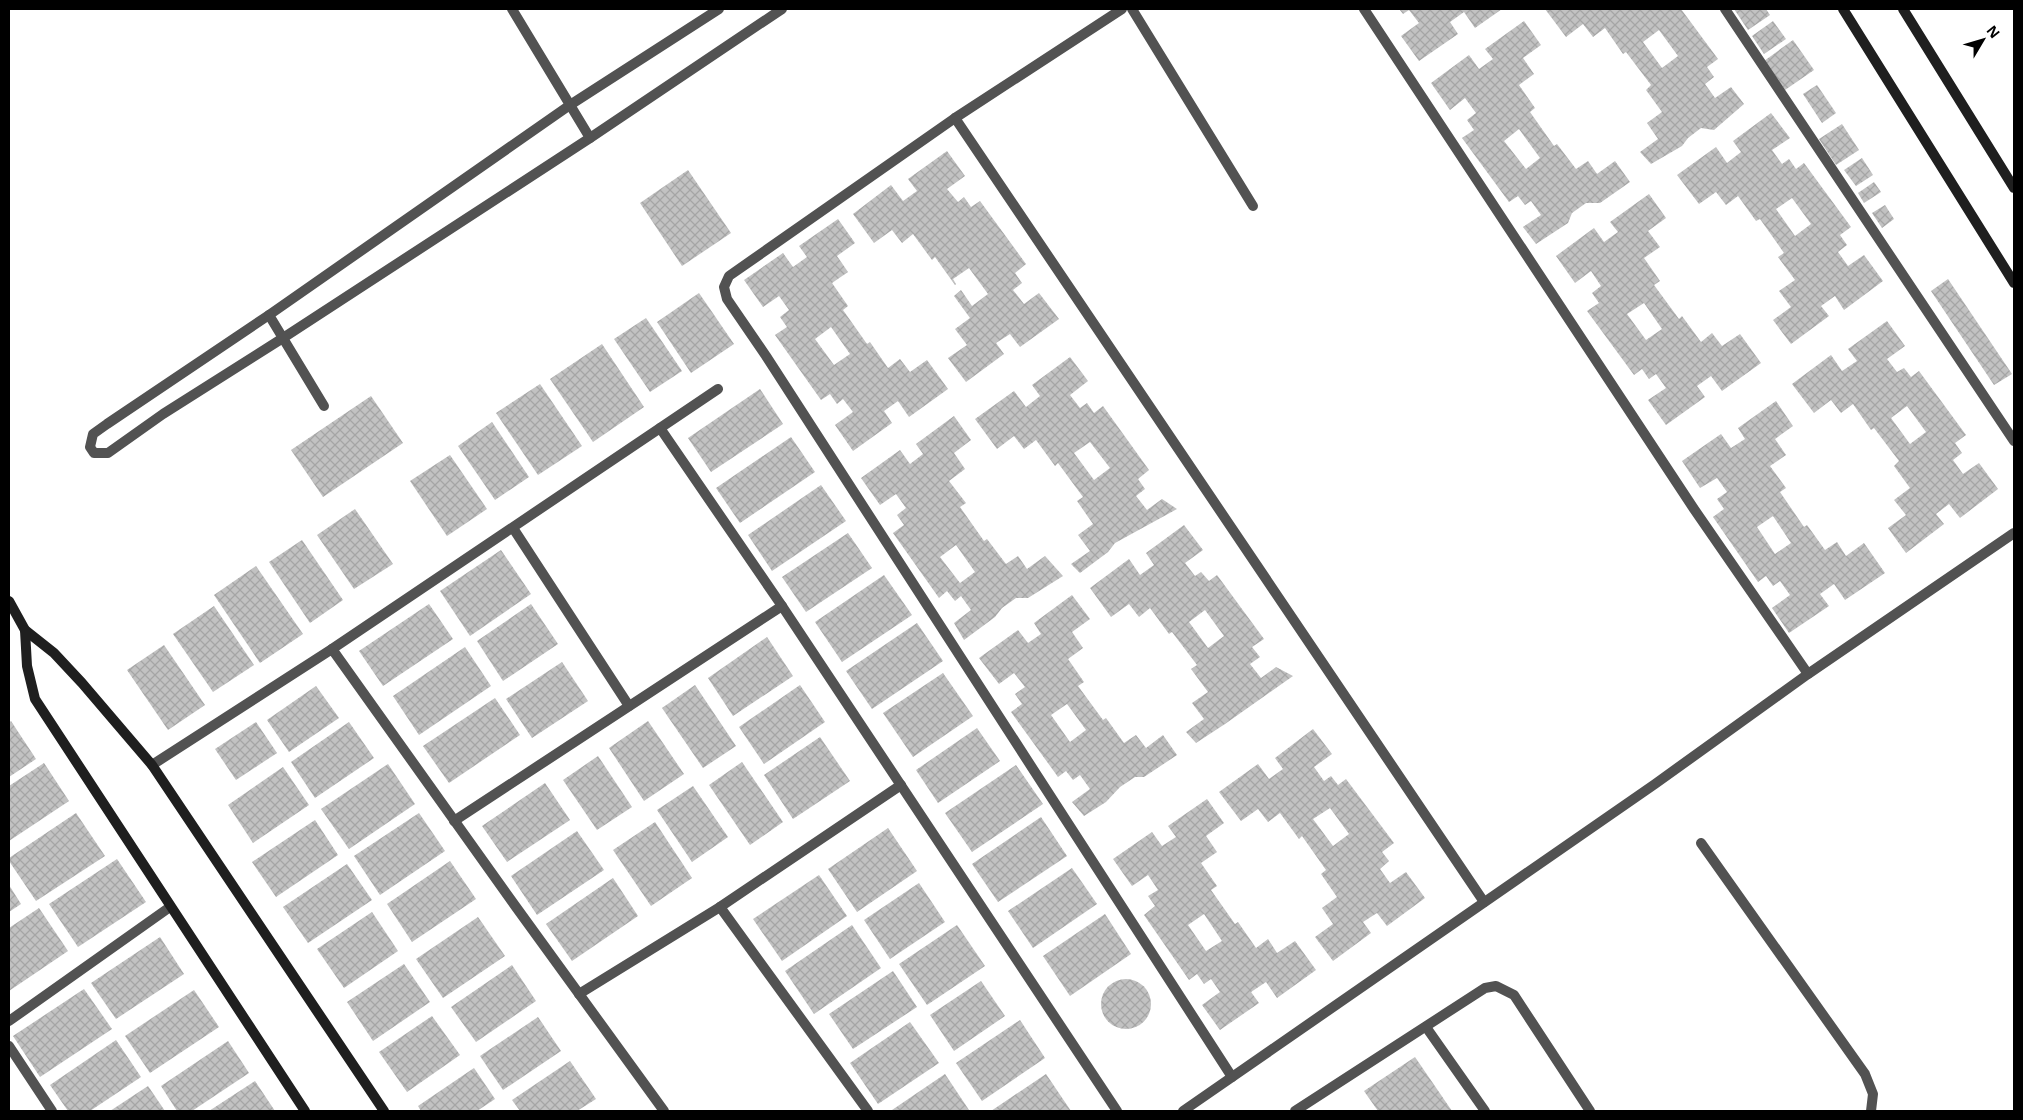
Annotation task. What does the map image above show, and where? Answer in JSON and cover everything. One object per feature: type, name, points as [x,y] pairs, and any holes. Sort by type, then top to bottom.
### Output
[{"type":"street","points":[[512,9],[590,138]]},
{"type":"street","points":[[719,9],[570,104],[269,315],[93,434],[90,447],[94,453],[108,453],[162,414],[283,338],[590,138],[782,9]]},
{"type":"street","points":[[1122,9],[955,118],[729,276],[724,287],[726,299],[771,364],[1232,1077]]},
{"type":"street","points":[[1132,9],[1253,206]]},
{"type":"street","points":[[1364,9],[1381,32],[1694,509],[1808,674]]},
{"type":"street","points":[[1726,9],[2014,441]]},
{"type":"street","points":[[1843,9],[2014,283]]},
{"type":"street","points":[[1903,9],[2014,188]]},
{"type":"street","points":[[955,118],[1484,902]]},
{"type":"street","points":[[269,315],[324,406]]},
{"type":"street","points":[[152,766],[332,649],[718,389]]},
{"type":"street","points":[[660,428],[782,606],[1117,1111]]},
{"type":"street","points":[[513,528],[629,706]]},
{"type":"street","points":[[1183,1111],[1654,784],[1808,674],[2014,533]]},
{"type":"street","points":[[9,601],[25,630],[54,653],[152,766],[384,1111]]},
{"type":"street","points":[[454,821],[782,606]]},
{"type":"street","points":[[25,630],[26,666],[35,700],[305,1111]]},
{"type":"street","points":[[332,649],[578,994],[664,1111]]},
{"type":"street","points":[[578,994],[720,907],[901,785]]},
{"type":"street","points":[[1701,843],[1865,1074],[1873,1094],[1871,1111]]},
{"type":"street","points":[[9,1021],[170,906]]},
{"type":"street","points":[[720,907],[868,1111]]},
{"type":"street","points":[[1295,1111],[1484,988],[1496,986],[1514,995],[1590,1111]]},
{"type":"street","points":[[1426,1027],[1485,1111]]},
{"type":"street","points":[[9,1046],[52,1111]]},
{"type":"building","points":[[1399,9],[1502,9],[1475,28],[1464,12],[1450,22],[1458,34],[1419,61],[1401,36],[1419,23],[1409,10],[1403,14]]},
{"type":"building","points":[[1545,9],[1681,9],[1718,59],[1707,67],[1714,77],[1705,84],[1715,98],[1731,87],[1744,104],[1714,130],[1701,128],[1688,138],[1682,146],[1651,164],[1640,152],[1658,139],[1647,123],[1662,112],[1646,90],[1651,85],[1626,52],[1623,54],[1605,28],[1593,37],[1583,24],[1566,37]],"holes":[[[1659,30],[1678,56],[1662,68],[1643,42]]]},
{"type":"building","points":[[1734,9],[1766,9],[1770,15],[1748,30]]},
{"type":"building","points":[[1524,21],[1541,45],[1523,58],[1534,74],[1519,85],[1535,108],[1530,112],[1554,146],[1557,144],[1576,169],[1588,161],[1597,174],[1615,161],[1630,182],[1600,203],[1586,203],[1572,213],[1568,223],[1536,244],[1523,227],[1541,215],[1531,201],[1525,205],[1518,196],[1509,202],[1462,138],[1474,130],[1467,120],[1476,113],[1465,98],[1450,110],[1431,83],[1469,55],[1479,69],[1493,59],[1485,49]],"holes":[[[1519,129],[1540,158],[1526,169],[1504,141]]]},
{"type":"building","points":[[1773,21],[1786,39],[1764,54],[1752,36]]},
{"type":"building","points":[[1793,40],[1814,70],[1785,90],[1764,61]]},
{"type":"building","points":[[1817,85],[1836,113],[1822,123],[1803,94]]},
{"type":"building","points":[[1771,113],[1790,138],[1772,150],[1782,164],[1789,159],[1796,169],[1804,163],[1851,227],[1840,235],[1847,245],[1838,252],[1848,266],[1864,255],[1883,281],[1844,310],[1835,296],[1821,306],[1829,316],[1791,344],[1773,320],[1791,307],[1779,291],[1795,280],[1778,257],[1784,253],[1760,219],[1756,221],[1738,196],[1726,205],[1716,192],[1699,204],[1677,175],[1716,147],[1727,163],[1741,152],[1733,141]],"holes":[[[1792,198],[1811,224],[1795,236],[1776,209]]]},
{"type":"building","points":[[1842,124],[1859,150],[1836,165],[1819,139]]},
{"type":"building","points":[[947,151],[965,176],[947,189],[958,202],[964,197],[971,207],[980,201],[1026,264],[1015,273],[1022,283],[1013,290],[1024,304],[1039,293],[1059,319],[1020,347],[1010,334],[996,343],[1004,354],[966,382],[948,358],[967,345],[955,329],[970,318],[954,296],[961,290],[972,306],[988,294],[969,268],[953,279],[955,285],[935,257],[932,260],[913,234],[902,243],[892,230],[874,243],[853,214],[891,185],[903,201],[917,191],[908,179]]},
{"type":"building","points":[[1862,158],[1873,175],[1856,186],[1844,170]]},
{"type":"building","points":[[688,170],[731,233],[682,266],[640,203]]},
{"type":"building","points":[[1874,182],[1881,192],[1864,203],[1858,193]]},
{"type":"building","points":[[1649,194],[1666,218],[1648,231],[1660,247],[1644,258],[1660,281],[1654,285],[1679,319],[1682,316],[1701,342],[1712,333],[1722,346],[1740,334],[1761,363],[1722,391],[1711,376],[1697,386],[1705,397],[1666,425],[1648,400],[1666,388],[1656,374],[1649,379],[1642,369],[1634,375],[1587,311],[1599,303],[1592,293],[1601,286],[1591,271],[1575,283],[1556,256],[1594,228],[1604,242],[1618,232],[1610,222]],"holes":[[[1644,303],[1662,329],[1646,340],[1627,314]]]},
{"type":"building","points":[[1885,205],[1894,219],[1882,228],[1872,213]]},
{"type":"building","points":[[838,219],[855,243],[837,256],[848,272],[832,283],[848,306],[843,310],[867,344],[870,342],[888,368],[900,359],[910,372],[927,360],[948,389],[909,417],[898,401],[884,411],[892,423],[853,451],[835,425],[853,412],[843,399],[837,404],[830,394],[821,400],[775,335],[787,327],[780,317],[789,310],[779,296],[763,307],[744,280],[783,253],[793,267],[807,257],[799,246]],"holes":[[[831,327],[850,354],[834,365],[815,339]]]},
{"type":"building","points":[[1948,279],[2012,374],[1994,385],[1931,291]]},
{"type":"building","points":[[699,293],[734,344],[691,373],[657,322]]},
{"type":"building","points":[[646,318],[682,371],[650,392],[614,339]]},
{"type":"building","points":[[1887,321],[1905,346],[1887,359],[1897,372],[1904,368],[1911,377],[1919,371],[1966,435],[1955,443],[1962,453],[1953,460],[1963,474],[1979,463],[1998,489],[1960,518],[1949,504],[1936,514],[1944,524],[1906,553],[1888,528],[1906,515],[1894,500],[1910,488],[1894,466],[1899,461],[1874,428],[1871,430],[1853,404],[1841,413],[1831,400],[1814,413],[1792,384],[1831,355],[1842,371],[1857,361],[1848,349]],"holes":[[[1907,406],[1926,432],[1910,444],[1891,418]]]},
{"type":"building","points":[[602,344],[644,407],[593,442],[550,379]]},
{"type":"building","points":[[1070,357],[1088,381],[1070,395],[1080,408],[1087,403],[1094,413],[1103,406],[1149,470],[1138,479],[1145,489],[1136,496],[1147,510],[1162,499],[1177,509],[1115,543],[1108,552],[1080,573],[1071,564],[1090,551],[1078,535],[1093,524],[1077,501],[1083,497],[1058,463],[1055,466],[1036,440],[1024,449],[1014,436],[997,449],[975,419],[1014,391],[1026,407],[1040,396],[1032,385]],"holes":[[[1090,442],[1110,468],[1094,480],[1074,453]]]},
{"type":"building","points":[[540,384],[582,446],[538,475],[496,413]]},
{"type":"building","points":[[760,389],[783,424],[711,472],[688,438]]},
{"type":"building","points":[[371,396],[403,443],[323,497],[291,450]]},
{"type":"building","points":[[1776,401],[1793,426],[1775,439],[1786,455],[1770,466],[1786,488],[1780,492],[1804,527],[1807,525],[1825,550],[1837,542],[1846,556],[1864,543],[1885,573],[1845,600],[1834,584],[1820,594],[1829,606],[1789,633],[1772,608],[1790,595],[1780,581],[1773,586],[1766,576],[1758,582],[1713,517],[1724,509],[1717,499],[1727,492],[1717,478],[1700,488],[1682,461],[1721,434],[1731,448],[1745,439],[1738,428]],"holes":[[[1773,516],[1791,543],[1775,554],[1757,527]]]},
{"type":"building","points":[[954,416],[971,440],[954,453],[965,469],[949,481],[966,503],[960,507],[984,541],[987,539],[1006,564],[1018,556],[1027,569],[1045,556],[1063,576],[1028,598],[1016,598],[1002,608],[995,617],[964,640],[954,623],[971,610],[961,596],[955,601],[947,591],[939,598],[893,533],[904,525],[897,515],[906,508],[896,494],[880,505],[861,478],[900,450],[910,464],[923,454],[916,444]],"holes":[[[956,545],[975,572],[960,583],[940,557]]]},
{"type":"building","points":[[492,422],[529,477],[495,500],[458,446]]},
{"type":"building","points":[[791,437],[815,472],[740,523],[716,488]]},
{"type":"building","points":[[450,455],[487,509],[447,536],[410,481]]},
{"type":"building","points":[[821,485],[846,521],[772,571],[748,535]]},
{"type":"building","points":[[355,509],[393,564],[354,589],[317,535]]},
{"type":"building","points":[[1184,525],[1203,550],[1185,563],[1195,576],[1201,572],[1209,581],[1217,575],[1264,639],[1252,647],[1260,657],[1250,664],[1261,678],[1276,667],[1293,676],[1196,743],[1186,732],[1204,719],[1192,703],[1208,692],[1191,669],[1197,665],[1172,632],[1169,634],[1150,608],[1139,617],[1129,604],[1111,617],[1090,588],[1129,559],[1140,575],[1154,565],[1146,553]],"holes":[[[1205,610],[1224,636],[1208,648],[1189,622]]]},
{"type":"building","points":[[848,533],[872,568],[806,612],[782,577]]},
{"type":"building","points":[[302,540],[343,600],[310,623],[269,562]]},
{"type":"building","points":[[501,550],[531,594],[470,636],[440,591]]},
{"type":"building","points":[[256,566],[303,634],[260,663],[214,595]]},
{"type":"building","points":[[884,575],[912,615],[842,662],[815,622]]},
{"type":"building","points":[[1072,595],[1090,619],[1072,632],[1083,648],[1068,659],[1084,682],[1078,686],[1103,720],[1106,718],[1124,743],[1136,735],[1146,748],[1163,735],[1177,755],[1144,777],[1135,777],[1120,787],[1106,802],[1084,816],[1072,802],[1090,789],[1080,775],[1073,780],[1066,771],[1058,777],[1011,712],[1022,704],[1015,694],[1025,687],[1014,673],[999,684],[979,658],[1018,630],[1028,643],[1041,634],[1034,623]],"holes":[[[1067,704],[1086,730],[1070,742],[1051,715]]]},
{"type":"building","points":[[429,604],[453,639],[383,686],[359,651]]},
{"type":"building","points":[[531,604],[558,644],[503,681],[477,641]]},
{"type":"building","points":[[214,606],[254,665],[213,692],[173,634]]},
{"type":"building","points":[[917,623],[943,661],[872,709],[846,671]]},
{"type":"building","points":[[767,637],[793,676],[733,716],[708,678]]},
{"type":"building","points":[[164,645],[205,705],[168,730],[127,670]]},
{"type":"building","points":[[465,647],[491,686],[419,735],[393,696]]},
{"type":"building","points":[[562,662],[588,701],[532,738],[506,699]]},
{"type":"building","points":[[943,673],[973,716],[913,757],[883,713]]},
{"type":"building","points":[[695,685],[736,746],[703,768],[662,708]]},
{"type":"building","points":[[800,685],[825,722],[764,764],[739,727]]},
{"type":"building","points":[[316,686],[339,718],[289,752],[267,720]]},
{"type":"building","points":[[495,698],[520,735],[449,783],[423,746]]},
{"type":"building","points":[[11,721],[36,759],[9,777],[9,723]]},
{"type":"building","points":[[648,721],[684,774],[644,801],[609,748]]},
{"type":"building","points":[[256,722],[277,753],[236,780],[215,749]]},
{"type":"building","points":[[349,722],[374,758],[315,798],[291,762]]},
{"type":"building","points":[[977,728],[1000,761],[938,803],[916,770]]},
{"type":"building","points":[[1313,729],[1332,754],[1314,767],[1324,781],[1331,776],[1338,785],[1346,779],[1394,843],[1382,852],[1389,861],[1380,869],[1390,883],[1406,872],[1425,898],[1387,926],[1377,913],[1363,922],[1371,933],[1333,961],[1315,937],[1333,924],[1322,908],[1337,897],[1321,874],[1326,870],[1302,836],[1299,839],[1280,813],[1268,822],[1258,809],[1241,821],[1219,792],[1258,764],[1269,779],[1283,769],[1275,758]],"holes":[[[1330,808],[1349,834],[1333,846],[1313,819]]]},
{"type":"building","points":[[820,737],[850,781],[793,819],[764,775]]},
{"type":"building","points":[[598,756],[632,807],[597,830],[563,780]]},
{"type":"building","points":[[742,762],[783,822],[750,845],[709,785]]},
{"type":"building","points":[[44,763],[69,801],[9,841],[9,786]]},
{"type":"building","points":[[388,764],[415,804],[349,849],[321,809]]},
{"type":"building","points":[[1016,765],[1043,804],[972,852],[945,813]]},
{"type":"building","points":[[283,767],[309,805],[253,843],[228,805]]},
{"type":"building","points":[[545,783],[570,820],[507,862],[482,826]]},
{"type":"building","points":[[693,786],[728,837],[692,862],[657,810]]},
{"type":"building","points":[[1207,799],[1224,823],[1206,836],[1217,852],[1201,863],[1217,886],[1211,890],[1235,924],[1238,922],[1256,948],[1268,939],[1277,953],[1295,941],[1316,970],[1277,998],[1266,982],[1251,992],[1259,1003],[1220,1030],[1202,1005],[1220,992],[1211,979],[1204,984],[1197,974],[1189,980],[1144,915],[1155,906],[1148,896],[1158,890],[1148,875],[1132,886],[1113,859],[1152,832],[1162,846],[1176,837],[1168,826]],"holes":[[[1204,914],[1222,941],[1206,951],[1188,925]]]},
{"type":"building","points":[[76,813],[105,856],[36,901],[9,861],[9,858]]},
{"type":"building","points":[[419,813],[445,851],[380,895],[354,856]]},
{"type":"building","points":[[1041,817],[1067,856],[998,902],[972,864]]},
{"type":"building","points":[[315,820],[338,855],[276,897],[252,862]]},
{"type":"building","points":[[655,822],[692,878],[651,906],[613,850]]},
{"type":"building","points":[[888,828],[917,871],[857,912],[828,869]]},
{"type":"building","points":[[577,831],[604,870],[537,915],[511,876]]},
{"type":"building","points":[[117,859],[146,902],[78,947],[49,904]]},
{"type":"building","points":[[450,861],[476,899],[412,942],[387,904]]},
{"type":"building","points":[[347,864],[372,900],[308,943],[283,907]]},
{"type":"building","points":[[1072,868],[1097,904],[1033,948],[1008,911]]},
{"type":"building","points":[[819,875],[847,916],[782,961],[753,919]]},
{"type":"building","points":[[613,878],[638,916],[572,961],[546,924]]},
{"type":"building","points":[[919,883],[945,922],[890,959],[864,920]]},
{"type":"building","points":[[9,885],[21,904],[9,912]]},
{"type":"building","points":[[39,908],[68,951],[9,991],[9,928]]},
{"type":"building","points":[[372,912],[398,951],[344,988],[317,949]]},
{"type":"building","points":[[1105,914],[1131,954],[1070,996],[1043,956]]},
{"type":"building","points":[[478,917],[505,956],[443,998],[416,959]]},
{"type":"building","points":[[852,925],[881,968],[814,1014],[785,971]]},
{"type":"building","points":[[957,925],[985,966],[927,1005],[899,964]]},
{"type":"building","points":[[160,937],[184,974],[116,1019],[91,983]]},
{"type":"building","points":[[404,964],[430,1002],[373,1041],[347,1002]]},
{"type":"building","points":[[512,965],[536,1001],[476,1042],[451,1007]]},
{"type":"building","points":[[893,971],[917,1007],[853,1049],[829,1014]]},
{"type":"building","points":[[1121,979],[1131,979],[1144,986],[1151,999],[1151,1009],[1144,1022],[1131,1029],[1121,1029],[1112,1025],[1105,1018],[1101,1009],[1101,999],[1105,990],[1112,983]]},
{"type":"building","points":[[981,981],[1005,1016],[954,1051],[930,1015]]},
{"type":"building","points":[[84,989],[112,1029],[40,1077],[13,1036]]},
{"type":"building","points":[[194,990],[219,1027],[150,1073],[125,1036]]},
{"type":"building","points":[[432,1016],[460,1055],[407,1092],[379,1052]]},
{"type":"building","points":[[538,1017],[561,1051],[503,1090],[480,1056]]},
{"type":"building","points":[[1020,1020],[1045,1058],[982,1101],[956,1063]]},
{"type":"building","points":[[910,1022],[939,1063],[878,1104],[850,1063]]},
{"type":"building","points":[[116,1040],[141,1077],[90,1111],[68,1111],[50,1085]]},
{"type":"building","points":[[228,1041],[249,1073],[192,1111],[177,1111],[161,1086]]},
{"type":"building","points":[[1415,1057],[1452,1111],[1378,1111],[1364,1091]]},
{"type":"building","points":[[570,1061],[596,1099],[577,1111],[520,1111],[512,1100]]},
{"type":"building","points":[[474,1068],[495,1099],[477,1111],[421,1111],[418,1106]]},
{"type":"building","points":[[945,1074],[969,1110],[892,1110]]},
{"type":"building","points":[[1046,1074],[1071,1111],[991,1111]]},
{"type":"building","points":[[255,1081],[275,1111],[209,1111]]},
{"type":"building","points":[[148,1086],[165,1111],[110,1111]]}]
